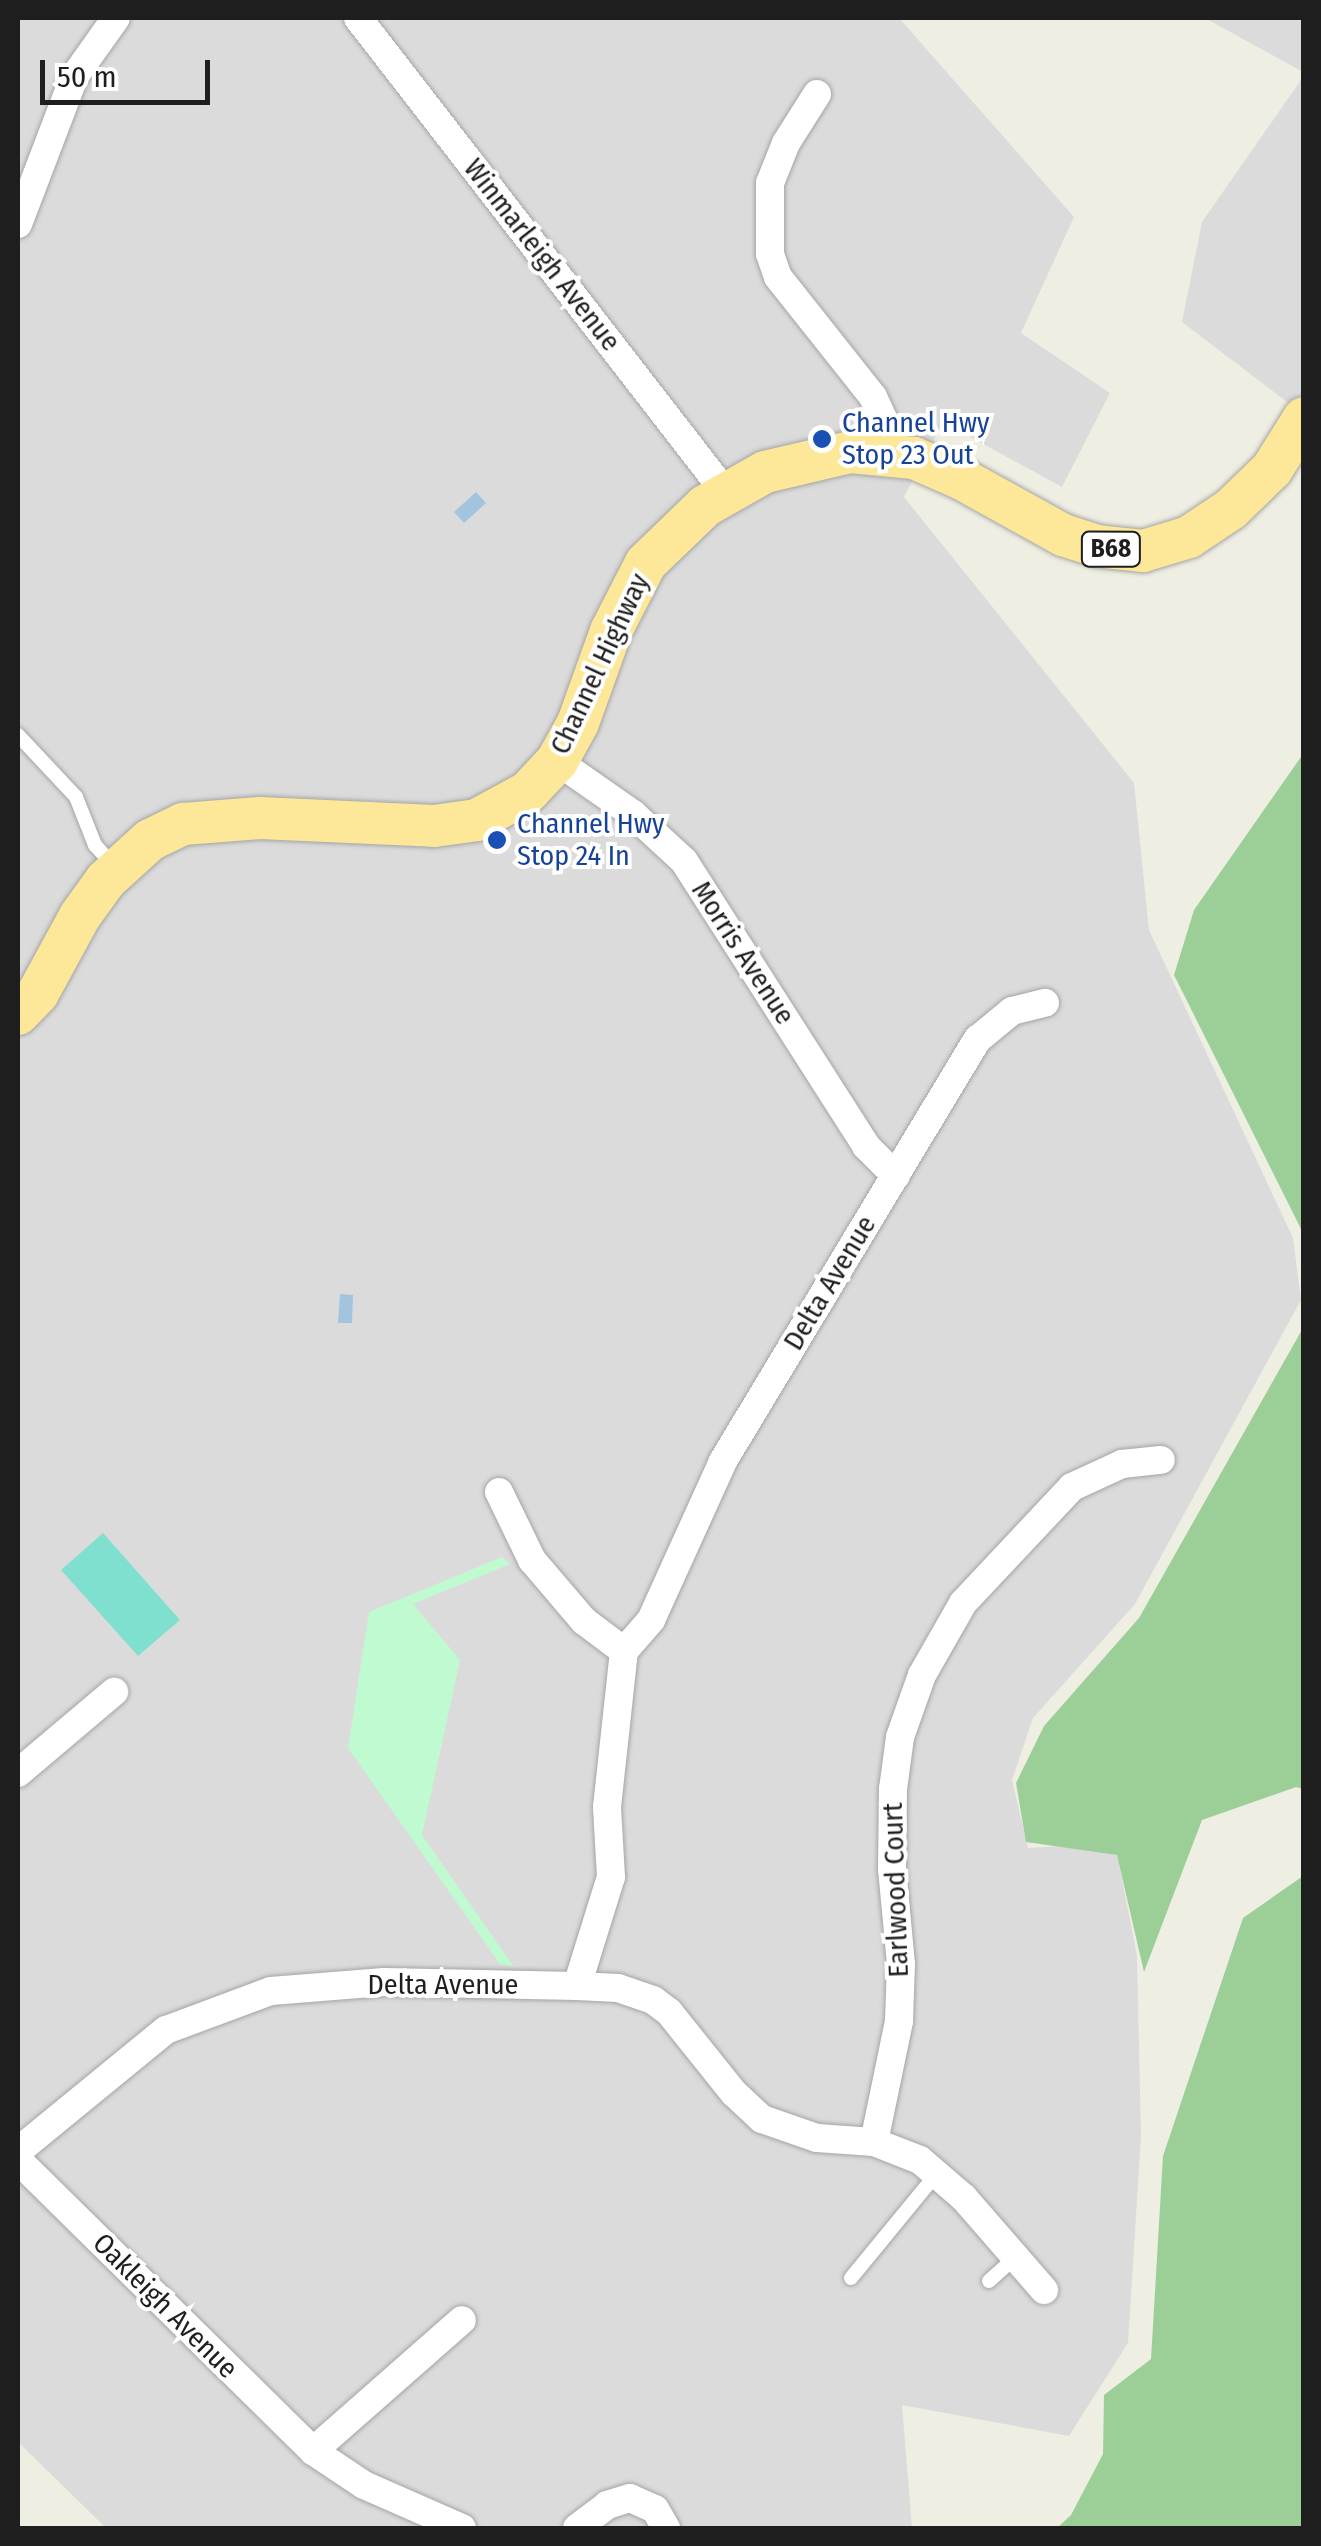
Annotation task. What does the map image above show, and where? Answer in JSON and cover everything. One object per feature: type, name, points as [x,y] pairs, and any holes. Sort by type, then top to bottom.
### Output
[{"type":"main road","name":"Channel Highway","points":[[18,1014],[38,993],[80,916],[116,869],[150,840],[206,819],[401,828],[478,820],[528,792],[557,760],[578,722],[632,584],[673,533],[726,492],[804,459],[850,452],[884,454],[938,467],[1081,542],[1143,551],[1188,537],[1240,502],[1272,469],[1304,418]]},
{"type":"street","points":[[18,224],[68,90],[93,44],[116,18]]},
{"type":"street","name":"Winmarleigh Avenue","points":[[358,18],[726,492]]},
{"type":"street","points":[[818,94],[786,143],[770,183],[770,254],[778,277],[872,397],[890,433],[884,454]]},
{"type":"street","name":"Morris Avenue","points":[[557,760],[633,814],[684,861],[866,1146],[896,1176]]},
{"type":"street","name":"Delta Avenue","points":[[624,1651],[651,1620],[723,1460],[978,1040],[1012,1011],[1045,1003]]},
{"type":"street","name":"Earlwood Court","points":[[874,2142],[899,2020],[902,1964],[891,1857],[892,1789],[903,1726],[922,1675],[963,1603],[1060,1498],[1101,1471],[1160,1460]]},
{"type":"street","points":[[499,1492],[532,1560],[584,1621],[624,1651],[606,1807],[612,1877],[577,1986]]},
{"type":"street","points":[[18,1772],[114,1692]]},
{"type":"street","name":"Delta Avenue","points":[[18,2151],[166,2030],[271,1992],[384,1982],[618,1988],[653,2000],[669,2012],[734,2093],[762,2119],[817,2138],[874,2142],[899,2149],[938,2172],[1044,2290]]},
{"type":"street","name":"Oakleigh Avenue","points":[[18,2160],[313,2451],[364,2485],[462,2528]]},
{"type":"street","points":[[313,2451],[462,2320]]},
{"type":"street","points":[[577,2528],[607,2505],[630,2498],[655,2509],[666,2528]]},
{"type":"lane","points":[[18,735],[76,797],[95,845],[116,869]]},
{"type":"lane","points":[[851,2278],[938,2172]]},
{"type":"lane","points":[[990,2282],[1016,2258]]},
{"type":"shaded area","points":[[18,18],[899,18],[1074,217],[1021,333],[1110,393],[1062,487],[943,422],[904,497],[1134,783],[1149,930],[1293,1238],[1301,1300],[1135,1604],[1033,1718],[1012,1780],[1028,1848],[1115,1843],[1137,1956],[1141,2136],[1128,2343],[1069,2436],[902,2405],[912,2528],[106,2528],[18,2442]]},
{"type":"shaded area","points":[[1205,18],[1303,18],[1303,72]]},
{"type":"shaded area","points":[[1303,77],[1303,414],[1182,322],[1202,222]]},
{"type":"shaded area","points":[[476,492],[486,503],[464,523],[454,512]]},
{"type":"shaded area","points":[[340,1294],[353,1295],[352,1323],[338,1323]]},
{"type":"shaded area","points":[[103,1533],[180,1620],[138,1656],[61,1570]]},
{"type":"green space","points":[[1303,754],[1303,1233],[1174,975],[1194,910]]},
{"type":"green space","points":[[1303,1328],[1303,1789],[1296,1787],[1202,1820],[1144,1972],[1117,1855],[1026,1842],[1016,1783],[1044,1726],[1139,1618]]},
{"type":"green space","points":[[502,1557],[510,1564],[413,1604],[460,1660],[422,1835],[514,1967],[500,1964],[348,1748],[369,1612]]},
{"type":"green space","points":[[1303,1876],[1303,2528],[1057,2528],[1071,2515],[1103,2454],[1104,2395],[1151,2359],[1163,2156],[1243,1918]]},
{"type":"place","name":"Channel Hwy Stop 23 Out","points":[[822,439]]},
{"type":"place","name":"Channel Hwy Stop 24 In","points":[[497,840]]}]
